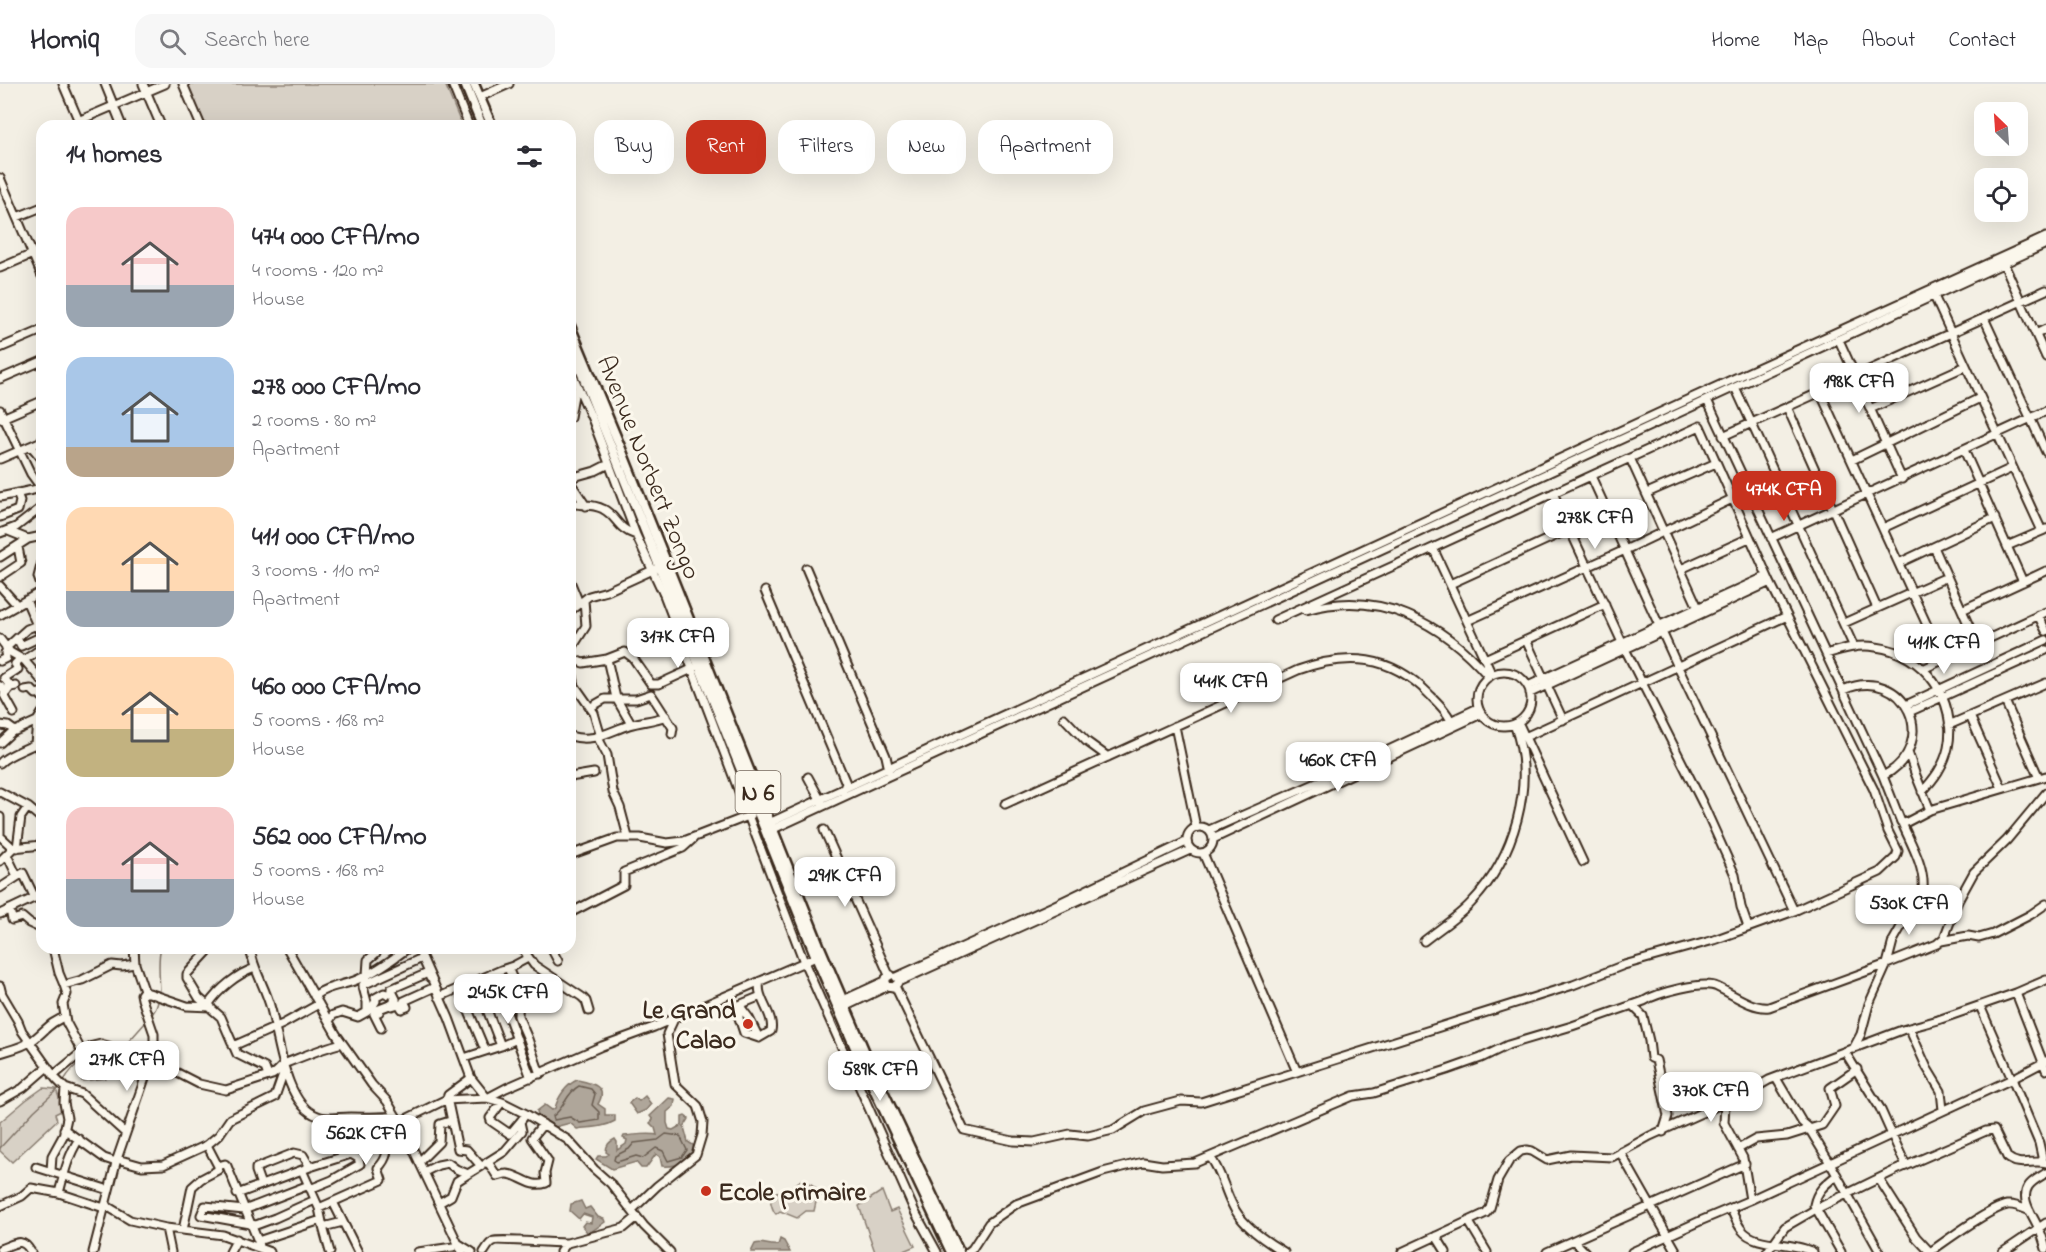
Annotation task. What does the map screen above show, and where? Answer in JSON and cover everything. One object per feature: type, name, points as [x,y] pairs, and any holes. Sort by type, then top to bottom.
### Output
[{"type":"main road","points":[[465,84],[480,120]]},
{"type":"main road","points":[[474,84],[490,120]]},
{"type":"main road","name":"Avenue Norbert Zongo","points":[[576,340],[618,439],[816,957],[959,1252]]},
{"type":"main road","name":"Avenue Norbert Zongo","points":[[576,360],[695,668],[759,812],[768,827],[879,1099],[951,1252]]},
{"type":"street","points":[[63,84],[79,120]]},
{"type":"street","points":[[105,84],[120,120]]},
{"type":"street","points":[[143,84],[159,120]]},
{"type":"street","points":[[86,120],[165,84]]},
{"type":"street","points":[[183,84],[198,120]]},
{"type":"street","points":[[452,84],[467,120]]},
{"type":"street","points":[[480,97],[509,84]]},
{"type":"street","points":[[0,178],[36,261]]},
{"type":"street","points":[[16,217],[36,209]]},
{"type":"street","points":[[821,802],[839,798],[889,771],[1687,400],[2046,237]]},
{"type":"street","points":[[768,827],[821,802],[845,787],[889,771],[2046,244]]},
{"type":"street","points":[[0,268],[36,253]]},
{"type":"street","points":[[2004,264],[2046,357]]},
{"type":"street","points":[[1724,436],[2046,290]]},
{"type":"street","points":[[1934,296],[2012,468],[2044,530],[2007,546]]},
{"type":"street","points":[[1983,318],[2046,452]]},
{"type":"street","points":[[2036,334],[2046,329]]},
{"type":"street","points":[[0,348],[36,333]]},
{"type":"street","points":[[1839,340],[1902,479]]},
{"type":"street","points":[[0,379],[36,364]]},
{"type":"street","points":[[1870,409],[1966,366]]},
{"type":"street","points":[[576,383],[636,535],[656,568],[576,606]]},
{"type":"street","points":[[1735,387],[1854,647]]},
{"type":"street","points":[[576,392],[578,388]]},
{"type":"street","points":[[1820,392],[1942,660]]},
{"type":"street","points":[[1852,460],[1980,398]]},
{"type":"street","points":[[1707,400],[1883,776],[1916,857],[1923,882],[1923,888],[1893,941],[1887,964],[1869,1004],[1861,1034],[1853,1049]]},
{"type":"street","points":[[36,403],[1,415],[36,480]]},
{"type":"street","points":[[1787,407],[1877,608]]},
{"type":"street","points":[[1771,538],[2046,411]]},
{"type":"street","points":[[824,830],[892,981],[964,1130],[1013,1141],[1034,1142],[1070,1134],[1088,1136],[1113,1130],[1144,1111],[1181,1101],[1201,1102],[1573,985],[1624,965],[1714,940],[1794,911],[1881,872],[1896,857],[1898,851],[1888,831],[1874,790],[1749,538],[1700,426],[1275,620],[1320,606],[1339,604],[1388,608],[1428,623],[1450,638],[1490,676]]},
{"type":"street","points":[[0,459],[36,444]]},
{"type":"street","points":[[32,446],[36,451]]},
{"type":"street","points":[[1964,450],[2023,582]]},
{"type":"street","points":[[1630,458],[1700,611]]},
{"type":"street","points":[[1647,493],[1716,463]]},
{"type":"street","points":[[576,476],[609,464]]},
{"type":"street","points":[[1883,528],[2012,468]]},
{"type":"street","points":[[1591,476],[1678,667],[1794,911]]},
{"type":"street","points":[[576,488],[586,506]]},
{"type":"street","points":[[0,497],[36,489]]},
{"type":"street","points":[[1553,493],[1623,646],[1703,804],[1735,875],[1741,907],[1748,927]]},
{"type":"street","points":[[0,517],[18,510],[20,501],[17,494]]},
{"type":"street","points":[[1467,621],[1732,499]]},
{"type":"street","points":[[576,504],[593,505],[604,509],[623,529],[636,535]]},
{"type":"street","points":[[0,532],[8,531],[36,511]]},
{"type":"street","points":[[1899,563],[1995,518]]},
{"type":"street","points":[[1450,585],[1570,529]]},
{"type":"street","points":[[8,531],[28,540]]},
{"type":"street","points":[[0,557],[36,538]]},
{"type":"street","points":[[1681,569],[1749,538]]},
{"type":"street","points":[[0,577],[22,562],[18,547]]},
{"type":"street","points":[[1934,547],[1977,644]]},
{"type":"street","points":[[1433,548],[1485,659],[1490,676]]},
{"type":"street","points":[[806,568],[886,756],[889,771]]},
{"type":"street","points":[[1962,610],[2046,571]]},
{"type":"street","points":[[1844,623],[1947,577]]},
{"type":"street","points":[[1529,689],[1769,579]]},
{"type":"street","points":[[0,586],[16,605]]},
{"type":"street","points":[[765,591],[846,783],[839,798]]},
{"type":"street","points":[[576,592],[581,602],[586,626],[576,642]]},
{"type":"street","points":[[0,615],[36,593]]},
{"type":"street","points":[[26,600],[36,623]]},
{"type":"street","points":[[1485,659],[1605,604]]},
{"type":"street","points":[[1923,669],[2046,612]]},
{"type":"street","points":[[2038,615],[2046,631]]},
{"type":"street","points":[[1525,737],[1787,616]]},
{"type":"street","points":[[0,661],[6,658],[7,649],[17,638],[27,629],[36,625]]},
{"type":"street","points":[[17,638],[21,646],[36,639]]},
{"type":"street","points":[[0,639],[7,649],[36,673]]},
{"type":"street","points":[[1526,640],[1563,720]]},
{"type":"street","points":[[1906,705],[2046,640]]},
{"type":"street","points":[[1826,654],[1854,647],[1875,646],[1890,650],[1905,656],[1923,669],[1939,688],[1948,714],[1948,748],[1934,779],[1922,792]]},
{"type":"street","points":[[1909,712],[2046,650]]},
{"type":"street","points":[[11,688],[3,678],[18,669],[15,664],[36,652]]},
{"type":"street","points":[[576,661],[583,663],[607,659],[625,652],[633,658],[649,682],[654,684],[695,668],[804,962],[915,1212],[937,1252]]},
{"type":"street","points":[[1005,804],[1298,670],[1339,658],[1386,664],[1416,681],[1435,700],[1453,724]]},
{"type":"street","points":[[607,659],[616,698],[631,724]]},
{"type":"street","points":[[1506,672],[1515,674],[1529,689],[1530,709],[1516,723],[1505,726],[1496,725],[1488,722],[1480,711],[1478,690],[1490,676],[1506,672]]},
{"type":"street","points":[[1949,725],[2046,683]]},
{"type":"street","points":[[1843,690],[1854,685],[1877,685],[1888,689],[1906,705],[1913,723],[1913,734],[1908,752],[1892,771],[1883,776]]},
{"type":"street","points":[[0,686],[11,688]]},
{"type":"street","points":[[576,687],[591,706],[598,724],[607,755],[612,792],[620,807],[628,837]]},
{"type":"street","points":[[11,688],[4,695],[15,713]]},
{"type":"street","points":[[25,690],[31,689],[36,694]]},
{"type":"street","points":[[591,706],[605,699],[636,699],[651,694],[673,728],[672,734]]},
{"type":"street","points":[[1902,823],[1930,810],[2043,777],[2005,701]]},
{"type":"street","points":[[1213,839],[1346,773],[1480,711]]},
{"type":"street","points":[[576,737],[586,739],[600,737],[631,724],[666,716]]},
{"type":"street","points":[[1970,716],[2002,789]]},
{"type":"street","points":[[1064,718],[1086,741],[1108,757]]},
{"type":"street","points":[[0,743],[13,731],[36,721]]},
{"type":"street","points":[[1516,723],[1525,737],[1583,862]]},
{"type":"street","points":[[1424,941],[1471,904],[1496,871],[1514,834],[1524,779],[1523,750],[1516,723]]},
{"type":"street","points":[[0,725],[8,726],[13,731]]},
{"type":"street","points":[[1175,726],[1196,827]]},
{"type":"street","points":[[1,759],[35,744],[36,732]]},
{"type":"street","points":[[1908,752],[1930,810]]},
{"type":"street","points":[[576,776],[594,773]]},
{"type":"street","points":[[1209,830],[1213,839],[1211,848],[1203,853],[1190,850],[1186,842],[1189,832],[1196,827],[1209,830],[1346,773]]},
{"type":"street","points":[[808,777],[821,802]]},
{"type":"street","points":[[0,792],[36,814]]},
{"type":"street","points":[[1941,941],[1958,901],[1974,872],[2000,848],[2046,793]]},
{"type":"street","points":[[15,848],[21,816],[28,807]]},
{"type":"street","points":[[576,853],[605,841],[628,837],[668,843],[694,838],[759,812]]},
{"type":"street","points":[[0,817],[0,836],[15,848]]},
{"type":"street","points":[[576,909],[624,885],[624,872],[683,848],[694,838]]},
{"type":"street","points":[[1054,908],[1186,842]]},
{"type":"street","points":[[0,861],[15,848],[36,846]]},
{"type":"street","points":[[841,1005],[1054,908],[1190,850]]},
{"type":"street","points":[[1203,853],[1297,1072]]},
{"type":"street","points":[[7,855],[17,876]]},
{"type":"street","points":[[0,888],[23,873],[36,892]]},
{"type":"street","points":[[0,914],[36,897]]},
{"type":"street","points":[[968,1252],[989,1223],[1016,1204],[1103,1172],[1143,1162],[1162,1165],[1195,1163],[1357,1095],[1374,1093],[1446,1070],[1481,1058],[1508,1045],[1572,1026],[1654,995],[1711,984],[1759,1008],[1781,1005],[1941,941],[1968,936],[1979,938],[1993,934],[2046,904]]},
{"type":"street","points":[[10,909],[12,920]]},
{"type":"street","points":[[0,914],[12,920],[22,917],[36,926]]},
{"type":"street","points":[[54,954],[67,994],[63,1004],[65,1017],[69,1030],[82,1052]]},
{"type":"street","points":[[134,954],[135,964],[146,993],[187,1006],[210,1006]]},
{"type":"street","points":[[207,954],[187,976],[196,993],[220,1017],[240,1057],[265,1068],[268,1076]]},
{"type":"street","points":[[252,954],[269,1001],[284,1067],[303,1106],[319,1117],[380,1118],[400,1122]]},
{"type":"street","points":[[290,954],[342,1043],[400,1122],[439,1203],[453,1247],[462,1252]]},
{"type":"street","points":[[329,1021],[333,1015],[342,1012],[358,1017],[367,1012],[363,985],[368,975],[368,960],[375,954]]},
{"type":"street","points":[[314,996],[325,988],[368,975],[399,954]]},
{"type":"street","points":[[420,954],[471,1078],[487,1098]]},
{"type":"street","points":[[526,954],[542,971],[582,997],[589,1011]]},
{"type":"street","points":[[554,954],[558,961]]},
{"type":"street","points":[[487,1098],[602,1046],[674,1019],[816,957]]},
{"type":"street","points":[[363,985],[422,958]]},
{"type":"street","points":[[439,997],[528,958]]},
{"type":"street","points":[[64,985],[82,980],[112,965],[135,964]]},
{"type":"street","points":[[210,1006],[216,994],[255,968]]},
{"type":"street","points":[[508,968],[519,993],[518,1016],[540,1074]]},
{"type":"street","points":[[392,991],[391,989],[428,973],[433,983]]},
{"type":"street","points":[[491,974],[531,1078]]},
{"type":"street","points":[[1404,1252],[1481,1216],[1490,1208],[1495,1187],[1503,1170],[1509,1161],[1521,1151],[1532,1151],[1547,1160],[1571,1155],[1612,1157],[1776,1078],[1909,1028],[2016,993],[2046,980]]},
{"type":"street","points":[[476,981],[501,1046]]},
{"type":"street","points":[[739,1005],[741,1028],[744,1033],[759,1038],[771,1031],[772,1027],[758,989],[759,981]]},
{"type":"street","points":[[381,1028],[374,1014],[399,1004],[402,1009],[407,1007],[404,1001],[433,983]]},
{"type":"street","points":[[0,986],[1,995],[46,1068],[65,1088],[82,1094],[125,1133]]},
{"type":"street","points":[[459,988],[485,1050]]},
{"type":"street","points":[[93,1252],[116,1161],[144,1077],[152,1062],[155,1043],[142,999],[141,994],[144,990]]},
{"type":"street","points":[[1632,1252],[1731,1209],[2045,1064],[2016,993]]},
{"type":"street","points":[[739,1005],[761,996]]},
{"type":"street","points":[[233,1046],[319,1004]]},
{"type":"street","points":[[739,1005],[749,1018],[759,1038]]},
{"type":"street","points":[[1632,1005],[1643,1016],[1650,1041],[1651,1058],[1656,1060],[1668,1116],[1663,1132]]},
{"type":"street","points":[[1767,1252],[1785,1227],[1816,1209],[1906,1166],[1991,1130],[1994,1130],[2007,1157],[2011,1160],[2022,1164],[2044,1162],[2039,1143],[1980,1006]]},
{"type":"street","points":[[0,1053],[31,1042],[47,1026],[65,1017]]},
{"type":"street","points":[[632,1210],[657,1186],[696,1155],[702,1135],[703,1122],[698,1106],[675,1084],[667,1034],[674,1019]]},
{"type":"street","points":[[1909,1028],[1927,1068],[1941,1091],[1943,1110]]},
{"type":"street","points":[[464,1058],[517,1039]]},
{"type":"street","points":[[53,1076],[82,1052],[101,1044],[158,1063],[199,1084],[226,1090],[277,1073],[293,1062],[324,1048],[342,1043]]},
{"type":"street","points":[[1845,1052],[1868,1087],[1893,1133],[1906,1166]]},
{"type":"street","points":[[64,1130],[104,1158],[142,1166],[157,1166],[183,1157],[207,1144],[219,1134],[228,1121],[275,1097],[284,1067]]},
{"type":"street","points":[[0,1101],[23,1088],[46,1068]]},
{"type":"street","points":[[1738,1149],[1756,1139],[1787,1136],[1822,1125],[1835,1106],[1830,1088],[1857,1069]]},
{"type":"street","points":[[471,1078],[448,1095],[450,1121],[458,1149],[467,1150],[497,1176],[507,1173],[523,1181],[539,1185],[546,1183],[545,1173],[548,1161],[532,1138],[543,1124]]},
{"type":"street","points":[[1776,1078],[1802,1122],[1810,1129],[1880,1252]]},
{"type":"street","points":[[51,1171],[52,1156],[63,1136],[67,1116],[64,1103],[65,1088]]},
{"type":"street","points":[[319,1208],[382,1179],[378,1168],[386,1160],[388,1150],[386,1136],[400,1122],[443,1100],[487,1098],[502,1102],[526,1114],[568,1140],[611,1184],[637,1217],[670,1252]]},
{"type":"street","points":[[502,1102],[490,1118],[510,1134],[526,1114]]},
{"type":"street","points":[[1725,1103],[1724,1123],[1745,1164],[1750,1200]]},
{"type":"street","points":[[419,1162],[439,1142],[440,1124],[450,1121]]},
{"type":"street","points":[[439,1203],[451,1196],[457,1181],[505,1151],[522,1131],[520,1122]]},
{"type":"street","points":[[59,1193],[71,1150],[79,1139]]},
{"type":"street","points":[[183,1230],[192,1186],[218,1170],[207,1144]]},
{"type":"street","points":[[1620,1152],[1677,1252]]},
{"type":"street","points":[[261,1185],[256,1169],[289,1155],[298,1153],[303,1155],[310,1167]]},
{"type":"street","points":[[237,1194],[351,1154],[358,1158],[360,1164],[332,1180],[244,1210],[206,1206],[201,1215],[251,1225],[275,1218],[315,1200]]},
{"type":"street","points":[[1210,1157],[1215,1163],[1240,1219],[1284,1252]]},
{"type":"street","points":[[424,1172],[448,1163],[468,1174]]},
{"type":"street","points":[[218,1166],[226,1164],[258,1244]]},
{"type":"street","points":[[1547,1252],[1745,1164]]},
{"type":"street","points":[[36,1167],[109,1190]]},
{"type":"street","points":[[302,1170],[319,1208],[330,1252]]},
{"type":"street","points":[[2046,1173],[2029,1185],[2025,1196],[2039,1227],[2046,1250]]},
{"type":"street","points":[[1837,1175],[1818,1193],[1814,1205],[1841,1252]]},
{"type":"street","points":[[1879,1179],[1916,1237],[1930,1252],[1967,1226],[2005,1206],[2016,1205],[2030,1211]]},
{"type":"street","points":[[0,1206],[22,1196],[31,1188],[59,1193],[104,1207],[130,1220],[166,1228],[223,1235],[258,1244],[270,1252]]},
{"type":"street","points":[[333,1202],[358,1252]]},
{"type":"street","points":[[1731,1209],[1746,1235],[1805,1247],[1813,1252]]},
{"type":"street","points":[[484,1252],[490,1243],[499,1239],[567,1243],[624,1228],[637,1217]]},
{"type":"street","points":[[258,1244],[322,1223],[343,1222]]},
{"type":"street","points":[[1469,1222],[1487,1252]]},
{"type":"street","points":[[2003,1252],[2046,1223]]},
{"type":"street","points":[[166,1228],[171,1252]]},
{"type":"street","points":[[1781,1232],[1785,1243],[1784,1252]]},
{"type":"street","points":[[1436,1236],[1446,1252]]},
{"type":"street","points":[[231,1252],[237,1239]]},
{"type":"street","points":[[1574,1241],[1585,1252]]},
{"type":"street","points":[[0,1249],[21,1242],[32,1252]]},
{"type":"street","points":[[560,1252],[567,1243]]},
{"type":"street","points":[[418,1252],[453,1247],[472,1252]]},
{"type":"shaded area","points":[[187,84],[445,84],[460,120],[202,120]]},
{"type":"shaded area","points":[[106,1058],[105,1078],[82,1081],[78,1066]]},
{"type":"shaded area","points":[[43,1088],[56,1089],[63,1110],[55,1114],[57,1120],[12,1162],[0,1151],[0,1122]]},
{"type":"shaded area","points":[[801,1180],[808,1182],[818,1190],[821,1197],[816,1202],[814,1211],[806,1211],[797,1218],[780,1211],[776,1214],[771,1204],[771,1193],[788,1190]]},
{"type":"shaded area","points":[[882,1191],[890,1212],[897,1209],[915,1246],[901,1252],[875,1252],[859,1206]]},
{"type":"water","points":[[577,1080],[593,1084],[600,1089],[601,1098],[598,1104],[605,1109],[605,1115],[615,1115],[615,1121],[601,1126],[577,1129],[570,1123],[555,1127],[539,1119],[537,1111],[545,1105],[552,1110],[555,1108],[563,1092]]},
{"type":"water","points":[[645,1096],[651,1104],[646,1110],[637,1114],[629,1103],[635,1098],[639,1101]]},
{"type":"water","points":[[669,1098],[675,1099],[674,1106],[667,1112],[669,1129],[673,1130],[682,1125],[682,1117],[689,1119],[684,1127],[688,1142],[693,1145],[693,1151],[688,1159],[673,1166],[662,1166],[660,1157],[656,1154],[646,1168],[641,1168],[636,1162],[612,1169],[596,1159],[598,1156],[609,1154],[606,1152],[607,1146],[615,1139],[617,1150],[626,1144],[627,1140],[623,1138],[624,1136],[657,1135],[650,1123],[653,1120],[650,1116]]},
{"type":"water","points":[[581,1201],[585,1209],[590,1207],[598,1217],[604,1219],[605,1222],[592,1231],[587,1232],[582,1226],[585,1222],[591,1223],[592,1217],[583,1214],[579,1219],[570,1211],[571,1204]]},
{"type":"water","points":[[780,1239],[784,1241],[790,1252],[751,1252],[755,1244],[778,1245]]},
{"type":"waterway","points":[[160,954],[160,994]]},
{"type":"waterway","points":[[151,1016],[159,999]]},
{"type":"waterway","points":[[121,1050],[146,1022]]},
{"type":"waterway","points":[[63,1082],[72,1069],[84,1059],[98,1052],[114,1052]]},
{"type":"waterway","points":[[0,1148],[60,1087]]},
{"type":"place","name":"Le Grand Calao","points":[[748,1024]]},
{"type":"place","name":"Ecole primaire","points":[[706,1191]]}]
